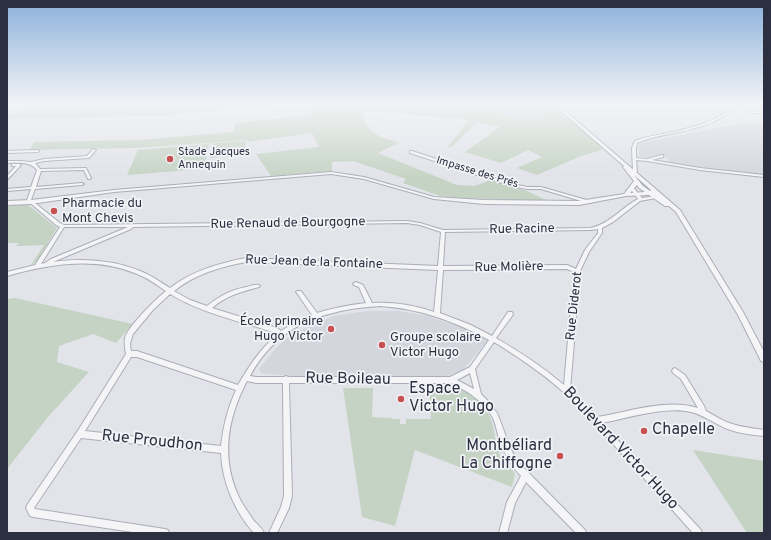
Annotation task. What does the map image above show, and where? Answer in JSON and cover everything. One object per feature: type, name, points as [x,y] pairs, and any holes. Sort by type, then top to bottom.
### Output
[{"type":"street","points":[[583,128],[628,168],[649,184],[678,211],[741,314],[764,359]]},
{"type":"street","points":[[635,172],[636,161],[634,144],[636,142],[645,138],[685,128]]},
{"type":"street","points":[[7,164],[88,157],[94,150]]},
{"type":"street","points":[[7,152],[37,151]]},
{"type":"street","name":"Impasse des Prés","points":[[411,152],[512,186],[541,188],[590,202]]},
{"type":"street","points":[[628,168],[636,161],[662,156]]},
{"type":"street","points":[[647,160],[686,167],[764,176]]},
{"type":"street","points":[[32,163],[39,170]]},
{"type":"street","points":[[7,164],[19,165],[7,178]]},
{"type":"street","points":[[39,170],[83,168],[85,169],[89,178]]},
{"type":"street","points":[[628,168],[636,182],[649,193],[669,206],[686,222]]},
{"type":"street","points":[[37,266],[63,226],[58,224],[29,200],[39,170]]},
{"type":"street","points":[[7,203],[31,202],[114,191],[331,174],[364,178],[434,198],[452,200],[567,204],[590,202],[626,195],[639,197],[655,190]]},
{"type":"street","points":[[626,195],[636,182]]},
{"type":"street","points":[[636,182],[649,184]]},
{"type":"street","points":[[7,190],[82,184]]},
{"type":"street","points":[[632,188],[639,197]]},
{"type":"street","name":"Rue Diderot","points":[[567,391],[577,270],[587,251],[600,233],[600,228],[639,197],[655,197]]},
{"type":"street","name":"Rue Renaud de Bourgogne","points":[[63,226],[407,222],[420,224],[443,231]]},
{"type":"street","name":"Rue Renaud de Bourgogne","points":[[46,264],[129,228],[132,225]]},
{"type":"street","name":"Rue Racine","points":[[443,231],[600,228]]},
{"type":"street","points":[[437,314],[443,231]]},
{"type":"street","name":"Rue Jean de la Fontaine","points":[[129,354],[126,345],[128,336],[143,317],[170,290],[193,275],[226,263],[246,260],[441,268]]},
{"type":"street","points":[[7,274],[46,264],[88,263],[119,266],[139,273],[186,300],[208,309],[275,330],[281,335]]},
{"type":"street","name":"Rue Molière","points":[[441,268],[567,267],[577,270]]},
{"type":"street","points":[[356,284],[361,286],[370,305]]},
{"type":"street","points":[[208,309],[216,301],[230,292],[257,286]]},
{"type":"street","points":[[299,292],[316,317]]},
{"type":"street","name":"Boulevard Victor Hugo","points":[[260,533],[240,508],[229,482],[224,450],[229,420],[240,388],[254,364],[267,348],[281,335],[316,317],[349,307],[370,305],[406,306],[437,314],[463,324],[518,354],[567,391],[698,533]]},
{"type":"street","name":"Rue Boileau","points":[[451,380],[472,369],[510,314]]},
{"type":"street","points":[[165,533],[33,513],[30,508],[79,434],[129,354],[137,354],[240,388]]},
{"type":"street","points":[[472,369],[478,394]]},
{"type":"street","points":[[676,371],[683,377],[702,408],[703,413]]},
{"type":"street","name":"Rue Boileau","points":[[245,378],[256,380],[451,380],[478,394],[489,406],[495,417],[508,455],[525,476],[582,533]]},
{"type":"street","points":[[273,533],[285,508],[288,496],[286,379]]},
{"type":"street","points":[[595,421],[653,411],[687,408],[703,413],[734,428],[764,433]]},
{"type":"street","name":"Rue Proudhon","points":[[79,434],[224,450]]},
{"type":"street","points":[[503,533],[511,502],[525,476]]},
{"type":"shaded area","points":[[716,128],[764,128],[764,175],[670,164],[668,158],[658,155],[648,157],[639,156],[638,151],[640,150],[636,148],[641,143]]},
{"type":"shaded area","name":"Groupe scolaire Victor Hugo","points":[[367,311],[399,311],[428,316],[460,327],[487,341],[463,370],[447,376],[289,376],[261,373],[259,369],[275,349],[287,338],[301,330],[334,316]]},
{"type":"green space","points":[[234,128],[369,128],[379,136],[399,143],[378,153],[457,185],[474,186],[491,180],[527,191],[548,201],[440,196],[403,183],[406,179],[353,161],[332,162],[332,171],[271,176],[256,154],[319,147],[312,133],[247,142],[247,140],[135,148],[29,150],[34,142],[139,140],[233,132]]},
{"type":"green space","points":[[463,128],[471,128],[451,147],[448,147]]},
{"type":"green space","points":[[498,128],[581,128],[600,146],[602,150],[581,156],[537,175],[517,168],[542,157],[528,150],[501,163],[465,152]]},
{"type":"green space","points":[[246,141],[244,155],[210,158],[214,143]]},
{"type":"green space","name":"Stade Jacques Annequin","points":[[209,144],[204,169],[127,175],[138,150]]},
{"type":"green space","points":[[27,204],[57,228],[37,261],[31,265],[44,245],[16,246],[19,243],[7,243],[7,208],[9,206]]},
{"type":"green space","points":[[15,298],[133,324],[116,343],[93,334],[59,346],[57,362],[89,372],[48,417],[7,469],[7,299]]},
{"type":"green space","points":[[442,385],[464,391],[483,406],[491,419],[500,455],[515,474],[512,487],[415,450],[395,526],[362,517],[343,388],[373,388],[372,417],[400,419],[400,424],[406,424],[406,419],[431,419],[429,388]]},
{"type":"green space","points":[[693,450],[764,461],[764,533],[747,533]]},
{"type":"place","name":"Stade Jacques Annequin","points":[[170,159]]},
{"type":"place","name":"Pharmacie du Mont Chevis","points":[[54,211]]},
{"type":"place","name":"École primaire Hugo Victor","points":[[331,329]]},
{"type":"place","name":"Groupe scolaire Victor Hugo","points":[[382,345]]},
{"type":"place","name":"Espace Victor Hugo","points":[[401,399]]},
{"type":"place","name":"Chapelle","points":[[644,431]]},
{"type":"place","name":"Montbéliard La Chiffogne","points":[[560,456]]}]
